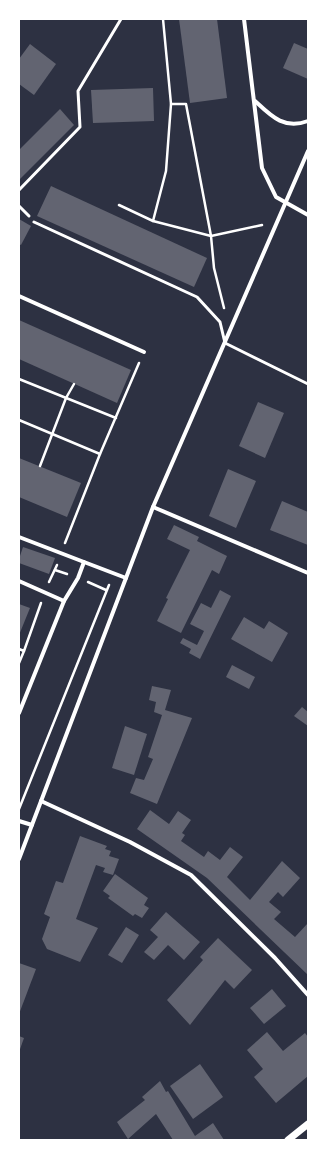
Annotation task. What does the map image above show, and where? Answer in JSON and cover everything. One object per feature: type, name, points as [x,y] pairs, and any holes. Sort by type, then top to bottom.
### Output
[{"type":"street","points":[[244,19],[262,168],[276,197],[308,215]]},
{"type":"street","points":[[255,101],[281,122],[298,124],[308,121]]},
{"type":"street","points":[[19,859],[153,507],[308,151]]},
{"type":"street","points":[[19,296],[144,352]]},
{"type":"street","points":[[153,507],[308,574]]},
{"type":"street","points":[[19,537],[126,578]]},
{"type":"street","points":[[19,713],[64,601],[78,578],[84,562]]},
{"type":"street","points":[[19,581],[64,601]]},
{"type":"street","points":[[19,697],[24,698]]},
{"type":"street","points":[[41,801],[130,842],[191,875],[275,958],[308,995]]},
{"type":"street","points":[[19,821],[32,826]]},
{"type":"street","points":[[288,1140],[308,1124]]},
{"type":"lane","points":[[19,190],[80,127],[78,91],[121,19]]},
{"type":"lane","points":[[19,206],[29,216]]},
{"type":"lane","points":[[34,222],[197,297],[220,322],[225,343],[308,384]]},
{"type":"path","points":[[153,221],[166,171],[171,104],[163,19]]},
{"type":"path","points":[[171,104],[186,104],[211,236],[214,268],[225,314]]},
{"type":"path","points":[[119,206],[153,221],[211,236],[278,222]]},
{"type":"path","points":[[19,663],[44,593],[100,454],[144,352]]},
{"type":"path","points":[[19,379],[116,418]]},
{"type":"path","points":[[40,466],[66,398],[74,384]]},
{"type":"path","points":[[19,420],[100,454]]},
{"type":"path","points":[[19,810],[106,590]]},
{"type":"path","points":[[19,649],[24,651]]},
{"type":"building","points":[[179,19],[217,19],[227,98],[190,103]]},
{"type":"building","points":[[294,43],[308,49],[308,79],[283,68]]},
{"type":"building","points":[[30,44],[56,64],[34,95],[19,84],[19,59]]},
{"type":"building","points":[[153,88],[154,121],[93,123],[91,90]]},
{"type":"building","points":[[60,109],[74,125],[19,180],[19,150]]},
{"type":"building","points":[[51,186],[207,258],[194,287],[37,216]]},
{"type":"building","points":[[19,219],[31,226],[21,245],[19,244]]},
{"type":"building","points":[[19,320],[131,370],[117,403],[19,359]]},
{"type":"building","points":[[258,402],[284,413],[265,458],[239,446]]},
{"type":"building","points":[[19,458],[81,483],[67,517],[19,497]]},
{"type":"building","points":[[228,469],[256,481],[236,528],[209,516]]},
{"type":"building","points":[[282,501],[308,512],[308,545],[270,530]]},
{"type":"building","points":[[174,525],[199,537],[197,541],[227,556],[219,574],[212,570],[181,633],[157,621],[168,599],[166,598],[190,550],[167,539]]},
{"type":"building","points":[[23,547],[55,558],[49,574],[19,563]]},
{"type":"building","points":[[220,590],[231,596],[200,659],[189,653],[191,649],[180,643],[183,638],[197,645],[204,631],[190,624],[201,603],[211,608]]},
{"type":"building","points":[[19,604],[30,608],[19,635]]},
{"type":"building","points":[[244,617],[264,629],[269,621],[288,633],[272,662],[231,639]]},
{"type":"building","points":[[232,665],[255,677],[249,689],[226,677]]},
{"type":"building","points":[[152,686],[171,690],[165,710],[192,718],[157,804],[130,793],[136,778],[144,780],[153,759],[148,757],[162,715],[154,712],[156,702],[149,700]]},
{"type":"building","points":[[302,707],[308,712],[308,726],[294,716]]},
{"type":"building","points":[[125,726],[147,734],[134,775],[112,768]]},
{"type":"building","points":[[150,810],[169,824],[178,811],[191,820],[182,833],[185,835],[181,841],[204,857],[208,851],[220,860],[230,847],[243,857],[227,877],[250,900],[282,861],[300,878],[283,897],[278,892],[269,902],[281,912],[274,919],[295,937],[308,923],[308,975],[207,878],[137,829]]},
{"type":"building","points":[[80,836],[107,846],[105,849],[111,851],[109,856],[119,859],[113,875],[103,872],[105,868],[96,865],[76,919],[98,928],[80,962],[47,949],[42,939],[50,917],[44,914],[56,881],[63,883]]},
{"type":"building","points":[[115,874],[148,898],[144,905],[149,908],[142,918],[135,914],[133,916],[108,898],[110,896],[103,891]]},
{"type":"building","points":[[166,912],[200,942],[184,960],[168,945],[154,960],[144,952],[158,937],[150,930]]},
{"type":"building","points":[[126,927],[139,935],[122,963],[108,955]]},
{"type":"building","points":[[218,938],[252,970],[234,989],[225,980],[190,1025],[167,1000],[203,960],[200,957]]},
{"type":"building","points":[[19,963],[36,969],[19,1014]]},
{"type":"building","points":[[272,989],[286,1006],[264,1024],[250,1008]]},
{"type":"building","points":[[267,1032],[283,1051],[305,1033],[308,1037],[308,1076],[276,1103],[254,1077],[263,1069],[247,1050]]},
{"type":"building","points":[[19,1036],[24,1038],[19,1052]]},
{"type":"building","points":[[200,1064],[223,1097],[193,1119],[170,1086]]},
{"type":"building","points":[[160,1081],[166,1092],[168,1091],[195,1136],[213,1123],[224,1140],[173,1140],[156,1114],[128,1139],[117,1122],[145,1100],[142,1097]]}]
